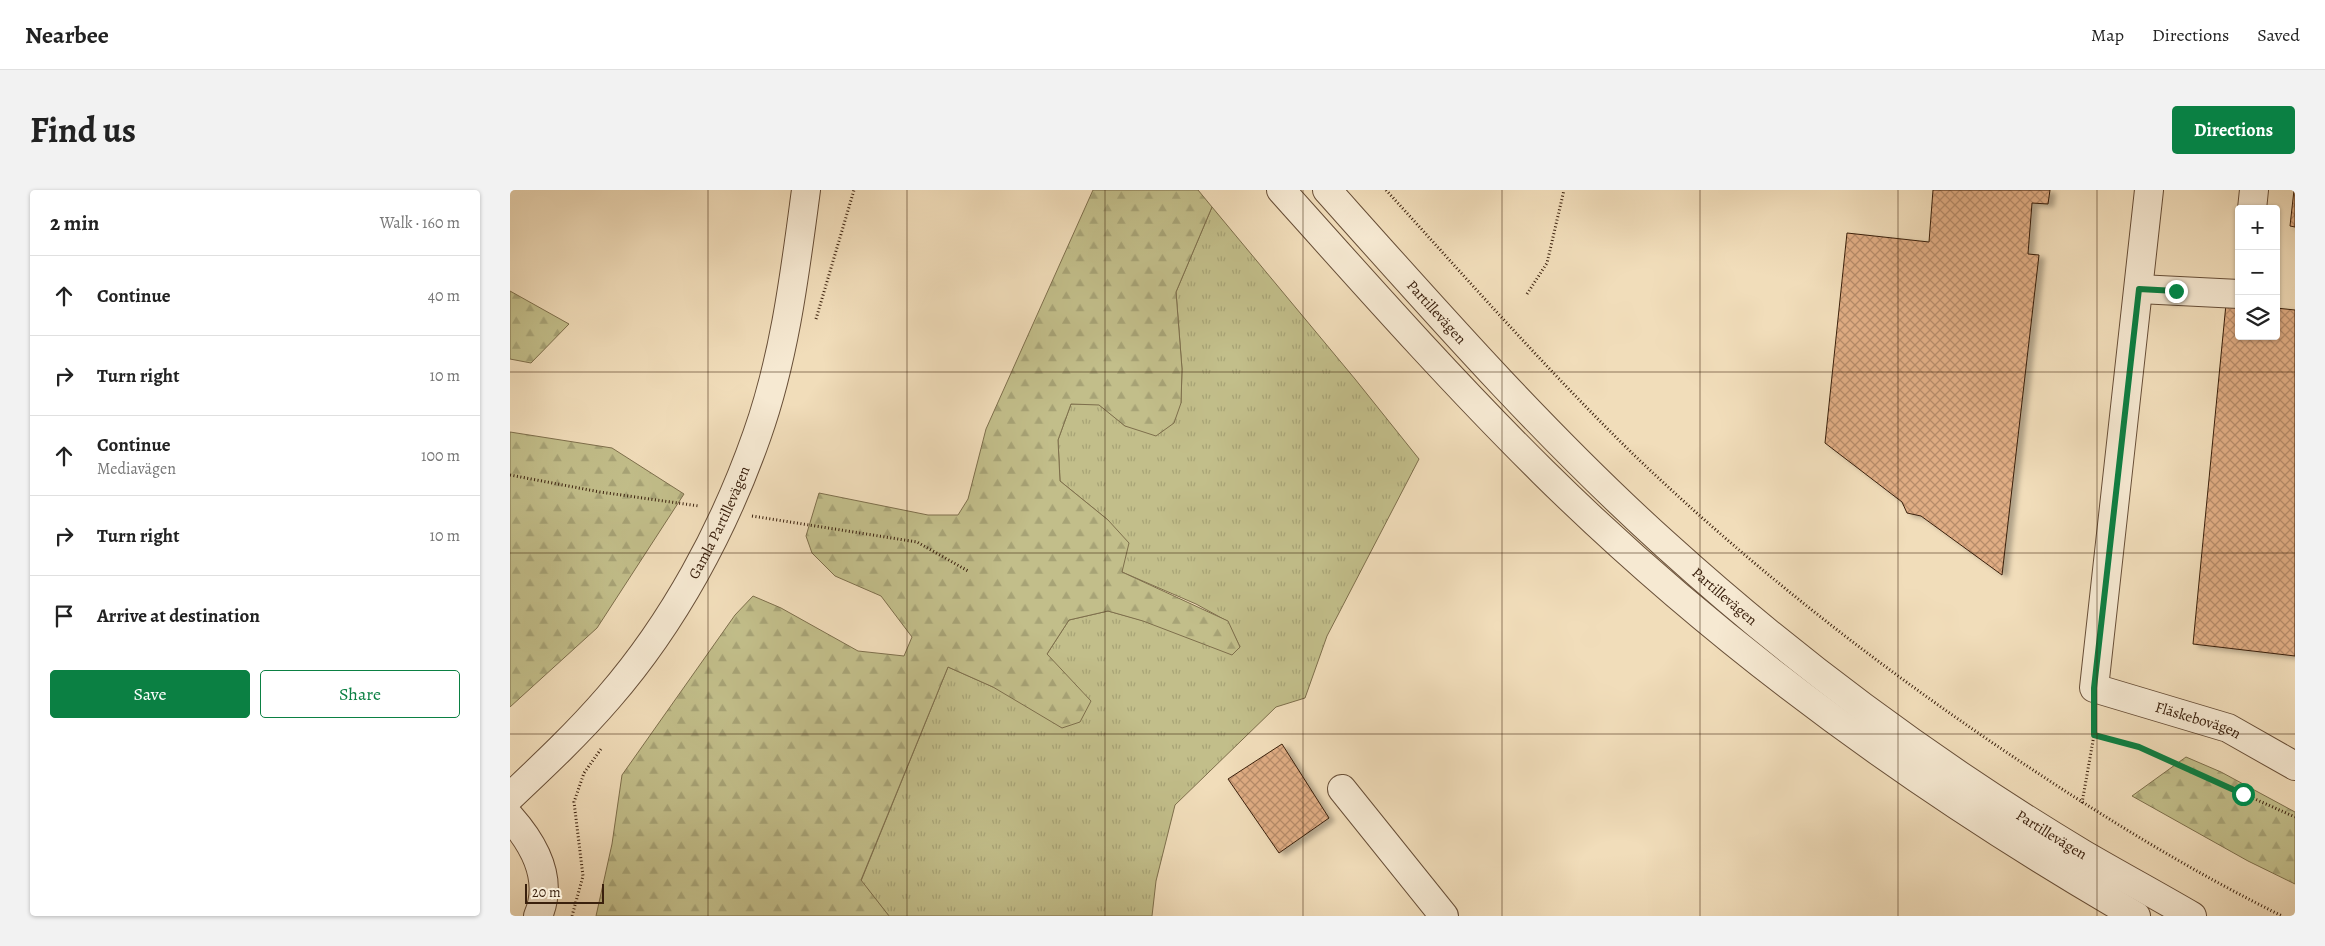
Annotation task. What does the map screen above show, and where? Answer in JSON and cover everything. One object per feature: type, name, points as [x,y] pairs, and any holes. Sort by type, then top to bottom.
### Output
[{"type":"street","name":"Gamla Partillevägen","points":[[510,796],[564,746],[610,696],[653,639],[696,572],[726,510],[757,434],[780,353],[796,268],[806,190]]},
{"type":"street","name":"Partillevägen","points":[[1281,190],[1451,377],[1544,473],[1648,569],[1752,656],[1858,736],[1948,799],[2066,876],[2136,916]]},
{"type":"street","name":"Partillevägen","points":[[1327,190],[1465,343],[1568,452],[1666,545],[1768,632],[1874,714],[1964,777],[2082,853],[2192,916]]},
{"type":"street","points":[[2094,688],[2149,190]]},
{"type":"street","points":[[2252,205],[2254,190]]},
{"type":"street","points":[[2139,289],[2235,294]]},
{"type":"street","name":"Fläskebovägen","points":[[2094,688],[2228,728],[2295,766]]},
{"type":"street","points":[[1342,789],[1444,916]]},
{"type":"street","points":[[510,816],[532,846],[541,865],[544,886],[538,916]]},
{"type":"path","points":[[1386,190],[1554,375],[1635,455],[1764,572],[1838,632],[1944,711],[2082,803],[2144,842],[2282,916]]},
{"type":"path","points":[[1527,294],[1547,262],[1564,190]]},
{"type":"path","points":[[510,475],[600,492],[726,510],[917,542],[968,571]]},
{"type":"path","points":[[2082,803],[2094,735],[2094,688]]},
{"type":"path","points":[[2094,735],[2139,747],[2295,817]]},
{"type":"green space","points":[[1093,190],[1198,190],[1212,207],[1176,292],[1182,369],[1181,403],[1174,423],[1156,436],[1125,426],[1099,405],[1071,404],[1058,440],[1060,481],[1108,520],[1129,543],[1122,572],[1228,621],[1240,647],[1232,655],[1143,621],[1108,611],[1069,620],[1047,654],[1091,701],[1080,722],[1062,728],[993,687],[948,667],[861,880],[889,916],[596,916],[612,844],[622,775],[735,615],[753,596],[781,608],[858,651],[904,656],[912,637],[881,596],[835,576],[812,553],[806,536],[819,493],[928,515],[958,515],[968,499],[986,429]]},
{"type":"green space","points":[[1212,207],[1419,459],[1327,636],[1305,698],[1276,707],[1175,805],[1156,881],[1152,916],[889,916],[861,881],[948,667],[993,687],[1047,654],[1069,620],[1108,611],[1240,647],[1227,621],[1196,604],[1122,572],[1108,520],[1060,481],[1058,440],[1071,404],[1099,404],[1125,426],[1181,403],[1182,369],[1176,292]]},
{"type":"green space","points":[[510,291],[569,324],[531,363],[510,359]]},
{"type":"green space","points":[[510,432],[612,448],[684,494],[597,628],[510,707]]},
{"type":"green space","points":[[2186,757],[2221,772],[2295,812],[2295,884],[2248,861],[2132,796]]},
{"type":"building","points":[[1933,190],[2050,190],[2048,204],[2032,203],[2028,254],[2039,255],[2002,575],[1921,516],[1907,513],[1902,502],[1825,443],[1847,233],[1929,242]]},
{"type":"building","points":[[2295,190],[2295,227],[2290,226]]},
{"type":"building","points":[[2226,304],[2235,305],[2235,340],[2280,340],[2280,308],[2295,310],[2295,656],[2193,644]]},
{"type":"building","points":[[1282,744],[1329,818],[1279,853],[1228,779]]},
{"type":"route","points":[[2176,291],[2139,289],[2094,688],[2094,735],[2139,747],[2243,794]]}]
